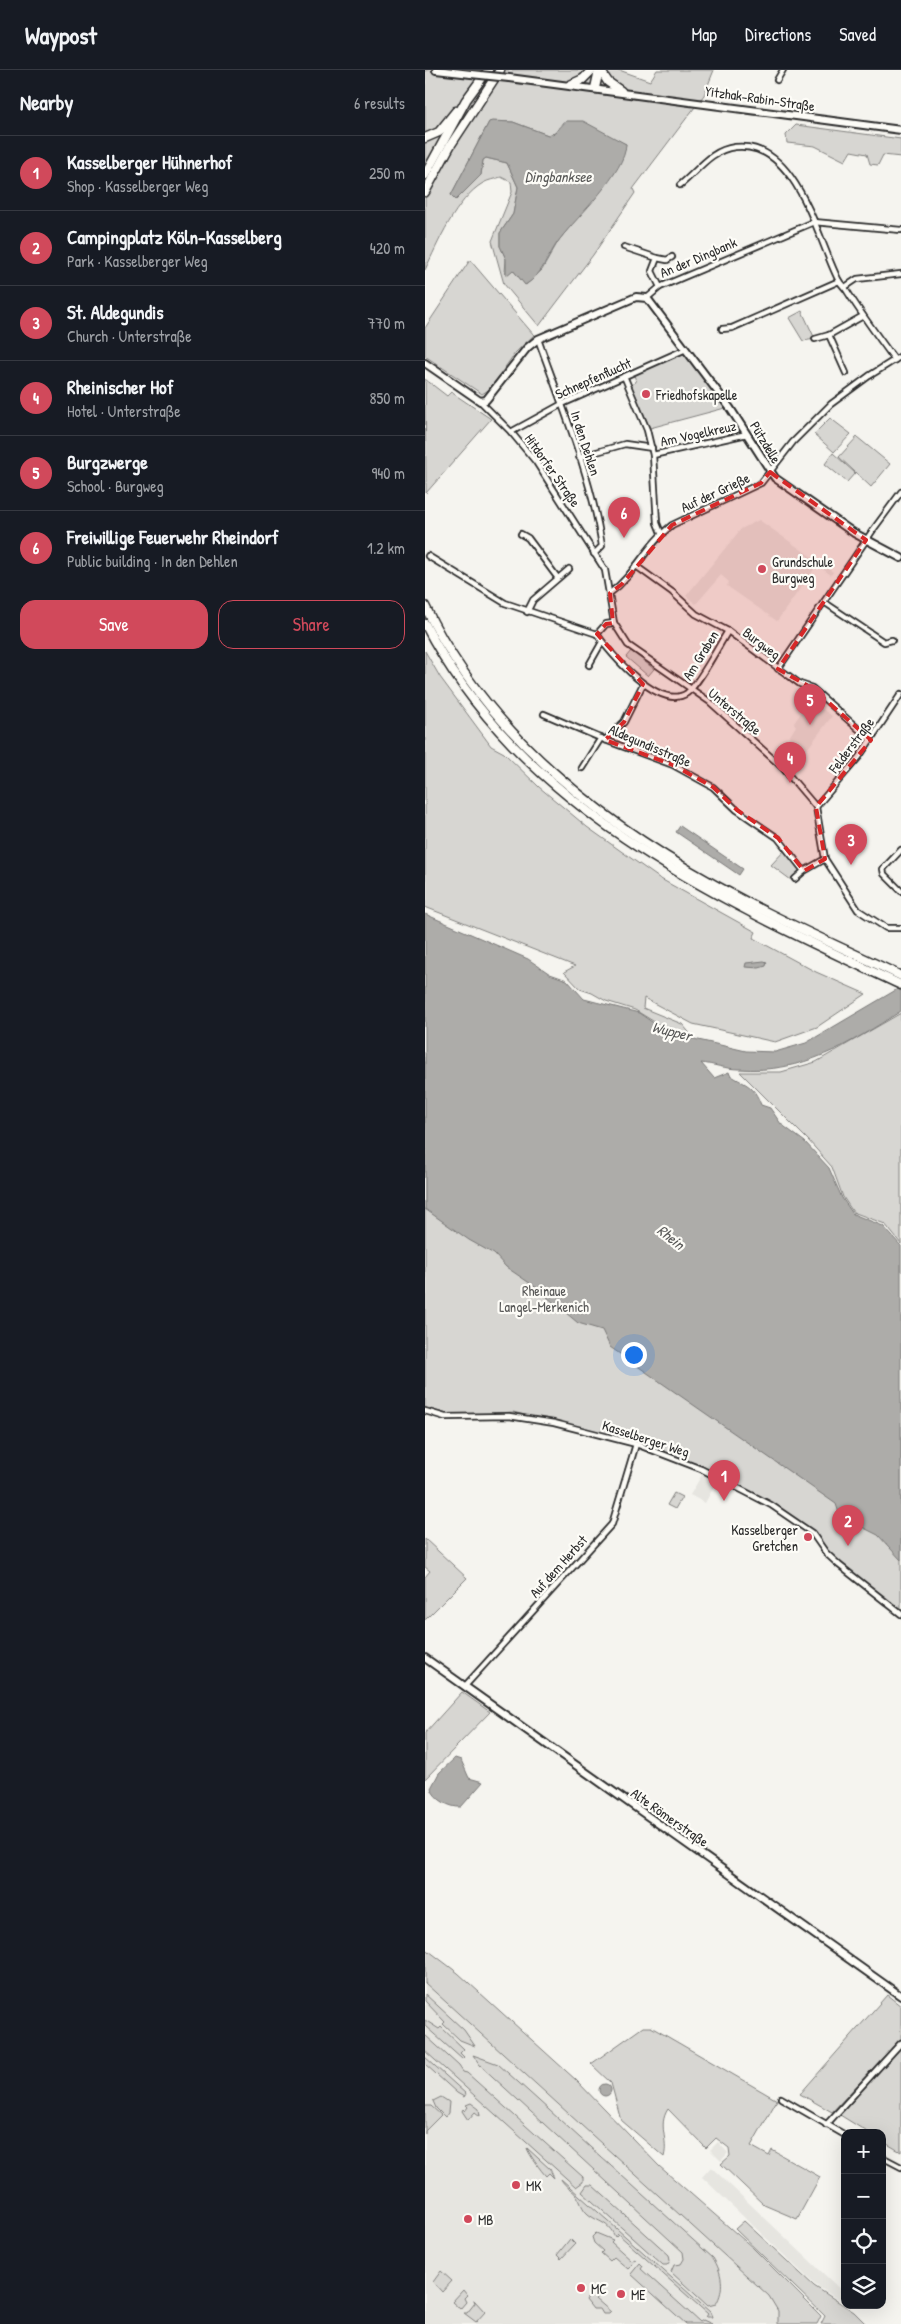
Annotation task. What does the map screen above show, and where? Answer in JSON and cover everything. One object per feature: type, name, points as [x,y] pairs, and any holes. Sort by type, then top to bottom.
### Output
[{"type":"highway","points":[[425,138],[439,132],[466,100],[487,70]]},
{"type":"highway","points":[[425,192],[450,146],[500,70]]},
{"type":"highway","points":[[570,86],[583,79],[593,70]]},
{"type":"highway","points":[[593,70],[595,88]]},
{"type":"highway","points":[[595,88],[600,70]]},
{"type":"highway","points":[[600,70],[608,82],[621,92]]},
{"type":"highway","points":[[425,175],[466,100]]},
{"type":"highway","points":[[425,606],[456,661],[495,713],[520,740],[588,801],[655,849],[739,898],[901,976]]},
{"type":"highway","points":[[425,624],[453,672],[500,731],[549,778],[606,826],[716,896],[901,985]]},
{"type":"street","name":"Yitzhak-Rabin-Straße","points":[[436,70],[595,88],[901,130]]},
{"type":"street","points":[[777,80],[783,70]]},
{"type":"street","points":[[680,186],[709,158],[720,151],[736,147],[755,149],[769,156],[790,175],[801,191],[839,281],[895,360]]},
{"type":"street","name":"An der Dingbank","points":[[647,298],[660,287],[814,222],[901,230]]},
{"type":"street","points":[[624,247],[642,250],[657,258],[667,260],[672,258]]},
{"type":"street","points":[[657,258],[651,271],[660,287]]},
{"type":"street","points":[[845,287],[857,278],[901,274]]},
{"type":"street","points":[[722,329],[732,328],[839,281]]},
{"type":"street","points":[[480,401],[491,397],[527,348],[538,339],[630,299],[640,296],[647,298]]},
{"type":"street","name":"Pützdelle","points":[[647,298],[747,434],[769,472],[785,486],[866,540],[901,558]]},
{"type":"street","points":[[815,339],[829,335],[863,316]]},
{"type":"street","points":[[829,335],[846,373]]},
{"type":"street","name":"In den Dehlen","points":[[538,339],[579,456],[600,535],[602,546],[595,554]]},
{"type":"street","name":"Schnepfenflucht","points":[[511,432],[561,404],[686,349]]},
{"type":"street","name":"Auf der Grieße","points":[[610,593],[622,584],[661,533],[671,525],[761,483],[793,442],[831,404],[869,376],[901,356]]},
{"type":"street","name":"Hitdorfer Straße","points":[[425,363],[480,401],[511,432],[536,462],[605,570],[614,623]]},
{"type":"street","points":[[624,376],[640,411],[652,448],[657,522],[661,533]]},
{"type":"street","name":"Am Vogelkreuz","points":[[653,454],[747,434]]},
{"type":"street","name":"Am Vogelkreuz","points":[[579,456],[625,444],[652,448]]},
{"type":"street","points":[[778,669],[901,492]]},
{"type":"street","points":[[521,534],[528,538],[557,578]]},
{"type":"street","points":[[428,556],[505,603],[527,612],[597,634],[606,624],[614,623]]},
{"type":"street","name":"Burgweg","points":[[636,566],[672,592],[696,614],[728,631],[800,684],[812,688],[871,740]]},
{"type":"street","points":[[527,612],[533,600],[549,589],[557,578],[569,569]]},
{"type":"street","points":[[824,602],[883,642],[891,640]]},
{"type":"street","name":"Unterstraße","points":[[614,623],[628,645],[710,702],[782,767],[816,807]]},
{"type":"street","name":"Am Graben","points":[[691,690],[728,631]]},
{"type":"street","name":"Unterstraße","points":[[597,634],[602,642],[643,684],[662,694],[679,696],[691,690]]},
{"type":"street","points":[[589,665],[602,642]]},
{"type":"street","points":[[582,768],[603,739],[624,722],[643,684]]},
{"type":"street","name":"Felderstraße","points":[[816,807],[871,740],[901,694]]},
{"type":"street","name":"Aldegundisstraße","points":[[544,714],[603,739],[673,764],[713,787],[737,810],[778,838],[804,871]]},
{"type":"street","points":[[816,807],[825,860],[858,910],[886,928],[901,928]]},
{"type":"street","points":[[901,850],[883,869],[884,874],[901,890]]},
{"type":"street","points":[[795,879],[804,871],[825,860]]},
{"type":"street","name":"Kasselberger Weg","points":[[425,1411],[445,1417],[521,1417],[593,1432],[636,1444],[701,1469],[771,1505],[812,1533],[833,1559],[901,1614]]},
{"type":"street","name":"Auf dem Herbst","points":[[465,1686],[612,1524],[636,1444]]},
{"type":"street","name":"Alte Römerstraße","points":[[425,1658],[901,1996]]},
{"type":"street","points":[[826,2125],[901,2043]]},
{"type":"street","points":[[781,2098],[841,2133]]},
{"type":"street","points":[[886,2158],[901,2167]]},
{"type":"highlighted area","points":[[770,472],[866,540],[778,669],[812,688],[871,740],[816,807],[825,859],[804,871],[778,838],[737,810],[713,787],[673,765],[605,740],[624,722],[643,684],[597,634],[606,624],[613,623],[610,593],[622,584],[672,525],[761,483]]},
{"type":"shaded area","name":"Grundschule Burgweg","points":[[759,520],[833,572],[831,575],[817,565],[777,621],[727,586],[729,582],[721,575],[696,604],[686,596],[741,529]]},
{"type":"shaded area","points":[[810,700],[832,716],[805,752],[788,739],[796,726],[794,723]]},
{"type":"shaded area","points":[[703,1473],[718,1479],[705,1503],[690,1495]]},
{"type":"shaded area","points":[[425,1970],[808,2324],[425,2324]]},
{"type":"shaded area","points":[[718,2142],[728,2153],[721,2161],[710,2150]]},
{"type":"shaded area","points":[[711,2167],[841,2290],[841,2301],[814,2284],[702,2177]]},
{"type":"green space","points":[[425,70],[619,70],[650,81],[657,70],[714,70],[704,95],[633,189],[635,193],[593,255],[539,326],[504,284],[492,241],[512,192],[511,182],[501,177],[483,183],[464,200],[449,222],[425,270]],"holes":[[[489,122],[513,122],[548,135],[555,133],[563,122],[626,144],[613,174],[559,240],[542,270],[526,285],[513,270],[505,273],[506,259],[500,246],[500,233],[513,214],[518,187],[507,163],[486,158],[483,160],[481,175],[456,200],[451,195]]]},
{"type":"green space","points":[[796,125],[901,139],[901,157],[883,155],[878,165],[870,164],[867,154],[851,151],[845,161],[815,146],[787,143],[786,135]]},
{"type":"green space","points":[[470,260],[534,335],[515,353],[490,389],[482,394],[425,356],[425,328]]},
{"type":"green space","points":[[802,311],[815,339],[803,341],[789,318]]},
{"type":"green space","points":[[685,352],[725,408],[650,428],[631,385],[636,382],[634,374]]},
{"type":"green space","points":[[425,379],[447,396],[451,392],[491,419],[426,493]]},
{"type":"green space","points":[[830,418],[851,434],[834,452],[814,434]]},
{"type":"green space","points":[[857,437],[890,464],[871,487],[839,457]]},
{"type":"green space","points":[[833,453],[855,473],[847,482],[825,464]]},
{"type":"green space","points":[[425,651],[440,677],[491,746],[504,753],[539,787],[587,827],[659,878],[756,932],[753,938],[816,972],[866,994],[817,1027],[775,1042],[693,1024],[644,998],[643,1008],[682,1024],[693,1037],[666,1029],[635,1010],[606,1001],[580,989],[564,972],[575,966],[425,907]]},
{"type":"green space","points":[[631,651],[654,669],[648,676],[626,657]]},
{"type":"green space","points":[[785,850],[800,870],[791,880],[771,865]]},
{"type":"green space","points":[[901,1013],[901,1244],[885,1224],[853,1212],[843,1197],[832,1167],[808,1140],[740,1072],[781,1072],[816,1062]]},
{"type":"green space","name":"Rheinaue Langel-Merkenich","points":[[425,1057],[901,1426],[901,1613],[827,1552],[815,1534],[803,1525],[725,1479],[688,1462],[628,1441],[513,1412],[456,1416],[425,1408]]},
{"type":"green space","points":[[674,1493],[682,1497],[675,1509],[667,1505]]},
{"type":"green space","points":[[425,1539],[467,1578],[425,1620],[425,1577],[430,1571],[425,1567]]},
{"type":"green space","points":[[462,1692],[490,1712],[425,1779],[425,1733]]},
{"type":"green space","points":[[425,1948],[458,1973],[576,2080],[659,2166],[753,2248],[821,2316],[817,2324],[778,2324],[778,2311],[769,2296],[425,1983]]},
{"type":"green space","points":[[425,1994],[464,2030],[475,2046],[460,2040],[443,2024],[445,2022],[425,2001]]},
{"type":"green space","points":[[887,1995],[901,2006],[901,2038],[832,2112],[800,2094]]},
{"type":"green space","points":[[425,2020],[439,2029],[441,2027],[464,2049],[460,2053],[464,2057],[462,2059],[425,2026]]},
{"type":"green space","points":[[643,2027],[651,2027],[777,2100],[751,2146],[769,2156],[772,2150],[820,2177],[797,2219],[764,2205],[721,2164],[730,2156],[729,2148],[716,2138],[706,2148],[668,2109],[663,2121],[664,2157],[621,2120],[611,2083],[591,2064]]},
{"type":"green space","points":[[425,2035],[459,2066],[463,2072],[467,2073],[583,2177],[583,2182],[576,2187],[425,2051]]},
{"type":"green space","points":[[901,2047],[901,2152],[886,2143],[886,2129],[863,2129],[840,2115]]},
{"type":"green space","points":[[473,2055],[498,2064],[713,2258],[719,2269],[721,2281],[721,2292],[716,2304],[708,2306],[671,2272],[674,2265],[681,2264],[684,2259],[683,2252],[480,2065]]},
{"type":"green space","points":[[425,2057],[466,2094],[464,2097],[425,2064]]},
{"type":"green space","points":[[441,2097],[449,2102],[448,2113],[445,2117],[436,2108],[433,2101]]},
{"type":"green space","points":[[471,2103],[479,2109],[480,2116],[475,2112],[468,2120],[462,2111],[463,2109],[465,2111],[468,2107],[466,2105]]},
{"type":"green space","points":[[425,2106],[431,2106],[441,2115],[425,2131]]},
{"type":"green space","points":[[527,2148],[550,2169],[554,2178],[549,2173],[546,2176],[538,2167]]},
{"type":"green space","points":[[561,2179],[710,2312],[712,2317],[706,2317],[708,2314],[618,2234],[615,2237],[606,2225],[588,2214],[577,2196]]},
{"type":"green space","points":[[587,2185],[592,2185],[669,2255],[670,2261],[667,2265],[663,2265],[582,2192]]},
{"type":"green space","points":[[744,2221],[814,2286],[841,2304],[841,2309],[849,2309],[866,2324],[821,2324],[825,2316],[735,2229]]},
{"type":"green space","points":[[596,2233],[613,2240],[611,2242],[632,2261],[635,2259],[636,2261],[628,2269],[614,2257],[610,2261],[594,2243],[592,2237]]},
{"type":"green space","points":[[570,2239],[575,2244],[561,2259],[557,2255]]},
{"type":"green space","points":[[640,2263],[643,2266],[641,2269],[700,2322],[703,2320],[712,2324],[686,2324],[631,2274]]},
{"type":"green space","points":[[441,2271],[452,2281],[442,2292],[433,2282]]},
{"type":"green space","points":[[463,2290],[467,2295],[464,2298],[466,2302],[460,2309],[452,2302]]},
{"type":"green space","points":[[591,2292],[597,2292],[600,2295],[596,2299],[611,2312],[609,2314],[603,2314],[600,2309],[593,2309],[586,2300]]},
{"type":"green space","points":[[474,2300],[485,2312],[476,2322],[464,2313],[467,2313],[475,2303]]},
{"type":"water","name":"Dingbanksee","points":[[566,121],[583,121],[626,144],[624,155],[610,181],[560,239],[541,270],[525,285],[513,270],[506,276],[506,259],[500,246],[500,233],[513,214],[518,187],[507,163],[486,158],[483,160],[481,175],[456,200],[451,195],[489,122],[513,122],[548,135],[555,133]]},
{"type":"water","points":[[680,826],[743,869],[739,875],[676,832]]},
{"type":"water","name":"Rhein","points":[[425,914],[528,959],[550,974],[567,980],[584,999],[639,1013],[668,1033],[746,1051],[775,1052],[806,1043],[901,987],[901,1011],[863,1035],[805,1062],[784,1067],[762,1069],[734,1069],[701,1063],[714,1078],[729,1072],[730,1075],[752,1089],[761,1105],[770,1108],[781,1124],[805,1142],[829,1168],[842,1198],[853,1214],[883,1226],[901,1246],[901,1560],[878,1535],[840,1516],[836,1504],[610,1347],[602,1330],[578,1323],[534,1286],[506,1267],[494,1254],[469,1240],[425,1209]]},
{"type":"water","points":[[767,962],[766,966],[759,968],[745,967],[746,963]]},
{"type":"water","points":[[455,1758],[461,1760],[469,1778],[483,1782],[461,1807],[443,1802],[435,1796],[431,1788],[439,1773]]},
{"type":"water","points":[[603,2084],[607,2084],[611,2090],[607,2096],[603,2096],[599,2092],[599,2088]]},
{"type":"place","name":"Friedhofskapelle","points":[[646,394]]},
{"type":"place","name":"Freiwillige Feuerwehr Rheindorf","points":[[624,538]]},
{"type":"place","name":"Grundschule Burgweg","points":[[762,569]]},
{"type":"place","name":"Burgzwerge","points":[[810,725]]},
{"type":"place","name":"Rheinischer Hof","points":[[790,783]]},
{"type":"place","name":"St. Aldegundis","points":[[851,865]]},
{"type":"place","name":"Kasselberger Hühnerhof","points":[[724,1501]]},
{"type":"place","name":"Kasselberger Gretchen","points":[[808,1537]]},
{"type":"place","name":"Campingplatz Köln-Kasselberg","points":[[848,1546]]},
{"type":"place","name":"MK","points":[[516,2185]]},
{"type":"place","name":"MB","points":[[468,2219]]},
{"type":"place","name":"MC","points":[[581,2288]]},
{"type":"place","name":"ME","points":[[621,2294]]},
{"type":"water label","name":"Wupper","points":[[672,1031]]}]
